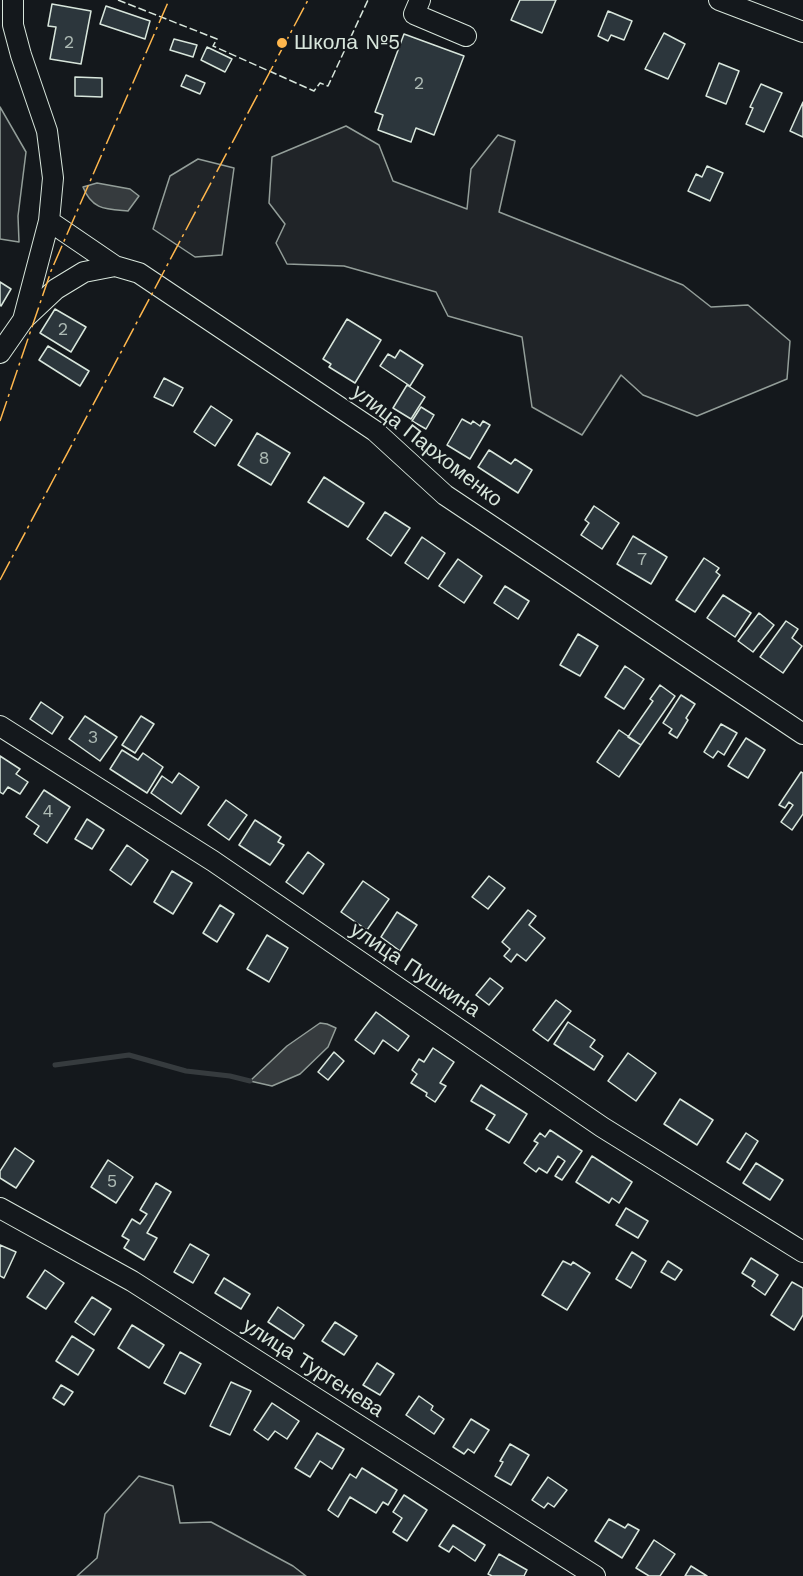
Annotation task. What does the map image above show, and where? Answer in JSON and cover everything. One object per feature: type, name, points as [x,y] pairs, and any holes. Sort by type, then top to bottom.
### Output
[{"type":"street","points":[[13,0],[15,35],[47,131],[53,178],[49,220],[23,320]]},
{"type":"street","points":[[420,0],[414,14],[466,36]]},
{"type":"street","points":[[719,0],[803,32]]},
{"type":"street","name":"улица Пархоменко","points":[[49,220],[115,266],[139,273],[375,431],[445,495],[803,734]]},
{"type":"street","points":[[0,353],[23,320],[56,288],[84,272],[115,266]]},
{"type":"street","name":"улица Пушкина","points":[[0,726],[213,861],[602,1127],[803,1252]]},
{"type":"street","name":"улица Тургенева","points":[[0,1209],[132,1281],[595,1576]]},
{"type":"shaded area","points":[[0,107],[26,152],[18,216],[19,242],[0,239]]},
{"type":"shaded area","points":[[346,126],[379,145],[393,181],[467,209],[471,169],[498,135],[515,141],[499,212],[683,285],[711,307],[748,305],[790,341],[787,379],[697,416],[643,395],[621,375],[582,435],[532,407],[522,337],[448,316],[436,292],[344,266],[287,264],[276,243],[285,224],[269,203],[272,157]]},
{"type":"shaded area","points":[[198,159],[234,168],[222,255],[195,257],[153,229],[170,176]]},
{"type":"shaded area","points":[[97,183],[130,189],[139,196],[128,211],[101,207],[91,200],[83,187]]},
{"type":"shaded area","points":[[320,1023],[336,1028],[328,1047],[300,1074],[272,1086],[250,1081],[287,1046]]},
{"type":"shaded area","points":[[139,1476],[173,1486],[180,1523],[211,1522],[293,1566],[306,1576],[77,1576],[97,1558],[105,1514]]},
{"type":"building","points":[[520,0],[556,0],[542,33],[511,20]]},
{"type":"building","points":[[52,4],[91,11],[81,64],[50,59],[56,27],[48,26]]},
{"type":"building","points":[[106,6],[150,21],[145,39],[100,24]]},
{"type":"building","points":[[608,11],[632,21],[624,40],[611,35],[608,41],[598,36]]},
{"type":"building","points":[[664,33],[685,44],[668,79],[645,69]]},
{"type":"building","points":[[404,34],[464,56],[434,135],[416,128],[411,142],[378,130],[383,115],[375,112]]},
{"type":"building","points":[[174,39],[197,45],[193,57],[170,50]]},
{"type":"building","points":[[207,47],[232,59],[225,72],[201,60]]},
{"type":"building","points":[[719,63],[739,71],[726,104],[706,96]]},
{"type":"building","points":[[186,75],[205,83],[200,94],[181,86]]},
{"type":"building","points":[[75,77],[102,78],[102,97],[75,96]]},
{"type":"building","points":[[761,84],[782,93],[764,132],[746,124],[753,108],[750,107]]},
{"type":"building","points":[[803,102],[803,137],[790,131]]},
{"type":"building","points":[[707,166],[723,173],[710,201],[688,191],[696,174],[702,177]]},
{"type":"building","points":[[0,282],[11,289],[1,306],[0,305]]},
{"type":"building","points":[[55,309],[86,327],[71,352],[40,333]]},
{"type":"building","points":[[347,319],[381,340],[355,383],[329,367],[331,364],[323,359]]},
{"type":"building","points":[[48,346],[89,371],[80,386],[39,360]]},
{"type":"building","points":[[400,350],[423,365],[410,386],[380,366],[388,354],[395,358]]},
{"type":"building","points":[[164,378],[183,388],[173,406],[154,397]]},
{"type":"building","points":[[407,385],[425,397],[411,419],[393,408]]},
{"type":"building","points":[[211,406],[232,420],[215,446],[194,432]]},
{"type":"building","points":[[421,407],[434,415],[426,429],[412,421]]},
{"type":"building","points":[[462,419],[471,424],[473,421],[480,426],[483,421],[490,425],[470,459],[447,445]]},
{"type":"building","points":[[257,433],[290,453],[271,485],[238,465]]},
{"type":"building","points":[[489,450],[511,464],[515,459],[532,470],[518,493],[478,467]]},
{"type":"building","points":[[324,477],[364,503],[348,527],[308,502]]},
{"type":"building","points":[[594,506],[619,523],[602,549],[581,535],[589,523],[585,520]]},
{"type":"building","points":[[385,512],[410,528],[391,556],[367,539]]},
{"type":"building","points":[[633,536],[667,557],[651,584],[617,564]]},
{"type":"building","points":[[422,537],[445,553],[428,579],[405,563]]},
{"type":"building","points":[[704,558],[719,568],[716,572],[720,575],[695,612],[676,600]]},
{"type":"building","points":[[458,559],[482,576],[464,603],[439,586]]},
{"type":"building","points":[[505,586],[529,601],[518,619],[494,603]]},
{"type":"building","points":[[723,595],[751,613],[735,637],[707,618]]},
{"type":"building","points":[[759,613],[774,625],[753,652],[738,641]]},
{"type":"building","points":[[786,621],[798,629],[792,638],[802,646],[783,673],[760,657]]},
{"type":"building","points":[[578,634],[598,646],[580,676],[560,665]]},
{"type":"building","points":[[625,666],[644,679],[624,709],[605,697]]},
{"type":"building","points":[[660,685],[675,696],[641,745],[628,737],[653,701],[650,699]]},
{"type":"building","points":[[681,695],[695,704],[677,738],[669,733],[672,729],[663,723]]},
{"type":"building","points":[[41,702],[63,717],[52,734],[30,719]]},
{"type":"building","points":[[85,716],[117,737],[100,761],[69,739]]},
{"type":"building","points":[[141,716],[154,724],[135,753],[122,745]]},
{"type":"building","points":[[721,724],[737,733],[724,755],[718,751],[713,758],[704,752]]},
{"type":"building","points":[[619,730],[641,745],[619,777],[597,762]]},
{"type":"building","points":[[746,738],[765,750],[748,778],[728,766]]},
{"type":"building","points":[[122,750],[138,760],[143,753],[163,767],[147,793],[110,769]]},
{"type":"building","points":[[0,756],[20,769],[16,774],[28,782],[20,794],[8,787],[3,794],[0,792]]},
{"type":"building","points":[[801,772],[803,773],[803,814],[792,830],[781,822],[793,805],[789,802],[785,808],[779,805]]},
{"type":"building","points":[[179,773],[199,787],[181,814],[151,793],[162,776],[172,783]]},
{"type":"building","points":[[44,790],[70,807],[47,843],[34,834],[39,826],[26,817]]},
{"type":"building","points":[[226,800],[247,815],[229,840],[208,825]]},
{"type":"building","points":[[87,819],[104,830],[92,849],[75,839]]},
{"type":"building","points":[[255,820],[281,837],[278,842],[284,845],[270,865],[239,845]]},
{"type":"building","points":[[127,845],[148,860],[131,885],[110,870]]},
{"type":"building","points":[[308,852],[324,864],[303,894],[286,882]]},
{"type":"building","points":[[172,871],[192,883],[173,914],[154,902]]},
{"type":"building","points":[[489,876],[505,888],[488,909],[472,897]]},
{"type":"building","points":[[363,881],[389,899],[367,930],[341,912]]},
{"type":"building","points":[[220,905],[234,914],[217,942],[203,933]]},
{"type":"building","points":[[528,910],[536,916],[529,925],[545,938],[526,961],[517,954],[511,962],[504,956],[510,949],[502,942]]},
{"type":"building","points":[[397,912],[417,925],[400,951],[381,937]]},
{"type":"building","points":[[267,935],[288,948],[269,982],[247,969]]},
{"type":"building","points":[[490,978],[503,988],[489,1005],[476,995]]},
{"type":"building","points":[[556,1000],[571,1011],[548,1041],[533,1030]]},
{"type":"building","points":[[376,1012],[409,1036],[398,1051],[383,1040],[374,1054],[355,1040]]},
{"type":"building","points":[[568,1022],[595,1040],[590,1047],[603,1056],[594,1070],[554,1044]]},
{"type":"building","points":[[433,1048],[454,1062],[440,1083],[446,1086],[435,1102],[426,1096],[427,1093],[411,1083],[417,1074],[412,1070],[419,1059],[424,1062]]},
{"type":"building","points":[[334,1052],[344,1061],[328,1080],[318,1072]]},
{"type":"building","points":[[628,1053],[656,1073],[636,1101],[608,1081]]},
{"type":"building","points":[[481,1085],[527,1114],[509,1143],[486,1129],[495,1115],[471,1101]]},
{"type":"building","points":[[680,1099],[713,1120],[697,1145],[664,1124]]},
{"type":"building","points":[[550,1130],[582,1151],[562,1180],[555,1176],[565,1161],[558,1156],[547,1173],[539,1168],[536,1172],[524,1163],[538,1143],[534,1141],[540,1133],[545,1137]]},
{"type":"building","points":[[746,1133],[758,1141],[740,1170],[727,1162]]},
{"type":"building","points":[[15,1148],[34,1161],[16,1188],[0,1178],[0,1171]]},
{"type":"building","points":[[592,1156],[632,1182],[619,1203],[612,1198],[609,1203],[576,1182]]},
{"type":"building","points":[[108,1160],[133,1177],[116,1203],[91,1187]]},
{"type":"building","points":[[756,1163],[783,1180],[770,1200],[743,1183]]},
{"type":"building","points":[[156,1183],[171,1192],[147,1233],[157,1238],[144,1260],[124,1248],[129,1240],[122,1236],[132,1219],[140,1224],[147,1214],[140,1210]]},
{"type":"building","points":[[626,1208],[648,1221],[638,1238],[616,1225]]},
{"type":"building","points":[[190,1244],[209,1255],[193,1283],[174,1272]]},
{"type":"building","points":[[0,1245],[16,1252],[4,1278],[0,1276]]},
{"type":"building","points":[[632,1252],[646,1261],[631,1288],[616,1279]]},
{"type":"building","points":[[751,1258],[778,1275],[765,1295],[752,1286],[755,1281],[742,1273]]},
{"type":"building","points":[[563,1261],[571,1265],[573,1262],[590,1273],[567,1310],[542,1295]]},
{"type":"building","points":[[668,1261],[682,1270],[675,1280],[661,1272]]},
{"type":"building","points":[[45,1270],[64,1283],[46,1309],[27,1297]]},
{"type":"building","points":[[224,1278],[250,1294],[241,1309],[215,1293]]},
{"type":"building","points":[[792,1282],[803,1288],[803,1315],[794,1330],[771,1315]]},
{"type":"building","points":[[92,1297],[111,1309],[94,1335],[75,1322]]},
{"type":"building","points":[[278,1307],[304,1325],[294,1339],[268,1322]]},
{"type":"building","points":[[335,1322],[357,1336],[344,1355],[322,1341]]},
{"type":"building","points":[[132,1325],[164,1345],[149,1368],[118,1348]]},
{"type":"building","points":[[72,1336],[94,1350],[78,1375],[56,1361]]},
{"type":"building","points":[[180,1352],[201,1364],[185,1394],[164,1383]]},
{"type":"building","points":[[377,1363],[394,1374],[380,1395],[363,1385]]},
{"type":"building","points":[[231,1382],[251,1391],[230,1435],[210,1426]]},
{"type":"building","points":[[61,1385],[73,1392],[64,1405],[53,1398]]},
{"type":"building","points":[[419,1396],[433,1406],[431,1410],[444,1419],[434,1434],[406,1415]]},
{"type":"building","points":[[272,1403],[299,1421],[287,1439],[275,1431],[268,1440],[254,1430]]},
{"type":"building","points":[[471,1419],[489,1430],[474,1453],[468,1449],[464,1454],[453,1447]]},
{"type":"building","points":[[317,1433],[344,1449],[332,1469],[320,1461],[310,1477],[295,1468]]},
{"type":"building","points":[[510,1444],[529,1455],[511,1485],[495,1476],[503,1462],[500,1461]]},
{"type":"building","points":[[362,1468],[397,1490],[388,1505],[383,1502],[376,1513],[350,1497],[338,1517],[328,1510],[350,1474],[356,1478]]},
{"type":"building","points":[[548,1477],[567,1490],[554,1507],[548,1503],[544,1508],[532,1500]]},
{"type":"building","points":[[404,1495],[427,1510],[407,1541],[393,1532],[402,1518],[393,1512]]},
{"type":"building","points":[[609,1519],[625,1528],[628,1524],[639,1530],[622,1558],[595,1541]]},
{"type":"building","points":[[453,1525],[485,1545],[475,1561],[453,1546],[449,1552],[439,1546]]},
{"type":"building","points":[[654,1540],[675,1554],[660,1576],[649,1576],[636,1568]]},
{"type":"building","points":[[499,1554],[527,1570],[524,1576],[488,1574]]},
{"type":"building","points":[[691,1566],[707,1576],[685,1576]]},
{"type":"waterway","points":[[55,1065],[129,1055],[186,1071],[230,1076],[250,1081]]},
{"type":"fence","points":[[118,0],[217,39],[213,46],[314,91],[320,83],[328,86],[368,0]]},
{"type":"power","points":[[0,421],[51,271],[169,0]]},
{"type":"power","points":[[0,580],[308,0]]},
{"type":"place","name":"Школа №5","points":[[282,43]]}]
